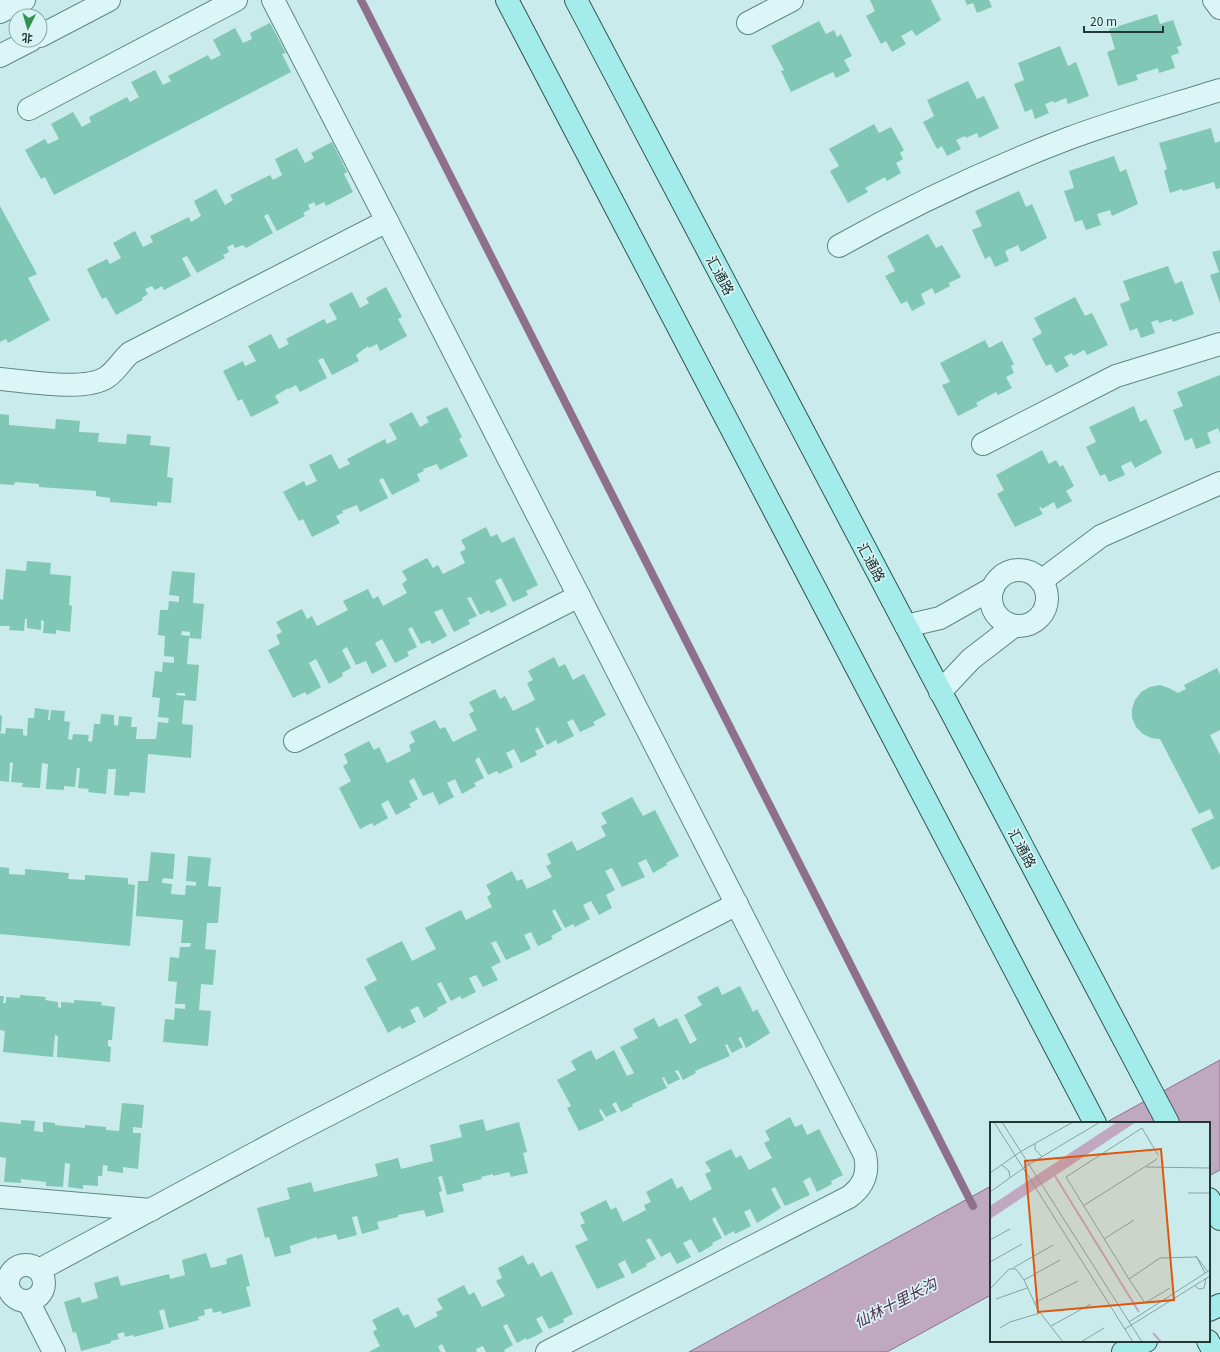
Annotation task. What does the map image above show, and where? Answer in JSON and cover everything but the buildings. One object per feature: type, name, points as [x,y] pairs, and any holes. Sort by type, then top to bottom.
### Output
[{"type":"main road","points":[[507,0],[1094,1122]]},
{"type":"main road","name":"汇通路","points":[[576,0],[1167,1122]]},
{"type":"main road","points":[[1210,1201],[1220,1220]]},
{"type":"main road","points":[[1210,1310],[1220,1305]]},
{"type":"main road","points":[[1123,1352],[1144,1342]]},
{"type":"main road","points":[[1209,1342],[1214,1352]]},
{"type":"street","points":[[0,12],[24,0]]},
{"type":"street","points":[[48,32],[109,0]]},
{"type":"street","points":[[29,108],[236,0]]},
{"type":"street","points":[[273,0],[866,1155],[867,1164],[864,1182],[858,1191],[849,1198],[547,1352]]},
{"type":"street","points":[[748,23],[792,0]]},
{"type":"street","points":[[1214,0],[1220,8]]},
{"type":"street","points":[[0,56],[16,48]]},
{"type":"street","points":[[839,246],[880,222],[983,174],[1068,139],[1220,90]]},
{"type":"street","points":[[0,379],[80,385],[100,381],[108,377],[130,353],[386,221]]},
{"type":"street","points":[[983,444],[1116,376],[1220,344]]},
{"type":"street","points":[[1042,581],[1101,536],[1220,482]]},
{"type":"street","points":[[1016,571],[1025,571],[1034,574],[1042,581],[1046,590],[1047,599],[1045,609],[1040,617],[1033,623],[1024,626],[1014,626],[997,616],[993,607],[992,597],[993,588],[998,580],[1006,574],[1016,571]]},
{"type":"street","points":[[906,626],[940,618],[993,588]]},
{"type":"street","points":[[295,741],[579,596]]},
{"type":"street","points":[[940,692],[971,659],[1014,626]]},
{"type":"street","points":[[39,1270],[289,1135],[737,904]]},
{"type":"street","points":[[0,1197],[151,1210]]},
{"type":"street","points":[[27,1265],[39,1270],[44,1280],[44,1288],[40,1296],[28,1301],[17,1299],[4,1287],[12,1271],[19,1266],[27,1265]]},
{"type":"street","points":[[28,1301],[54,1352]]},
{"type":"water","points":[[1220,1060],[1220,1170],[1210,1175],[1210,1122],[1107,1122]]},
{"type":"water","name":"仙林十里长沟","points":[[990,1187],[990,1296],[887,1352],[689,1352]]},
{"type":"waterway","points":[[361,0],[973,1206]]}]
